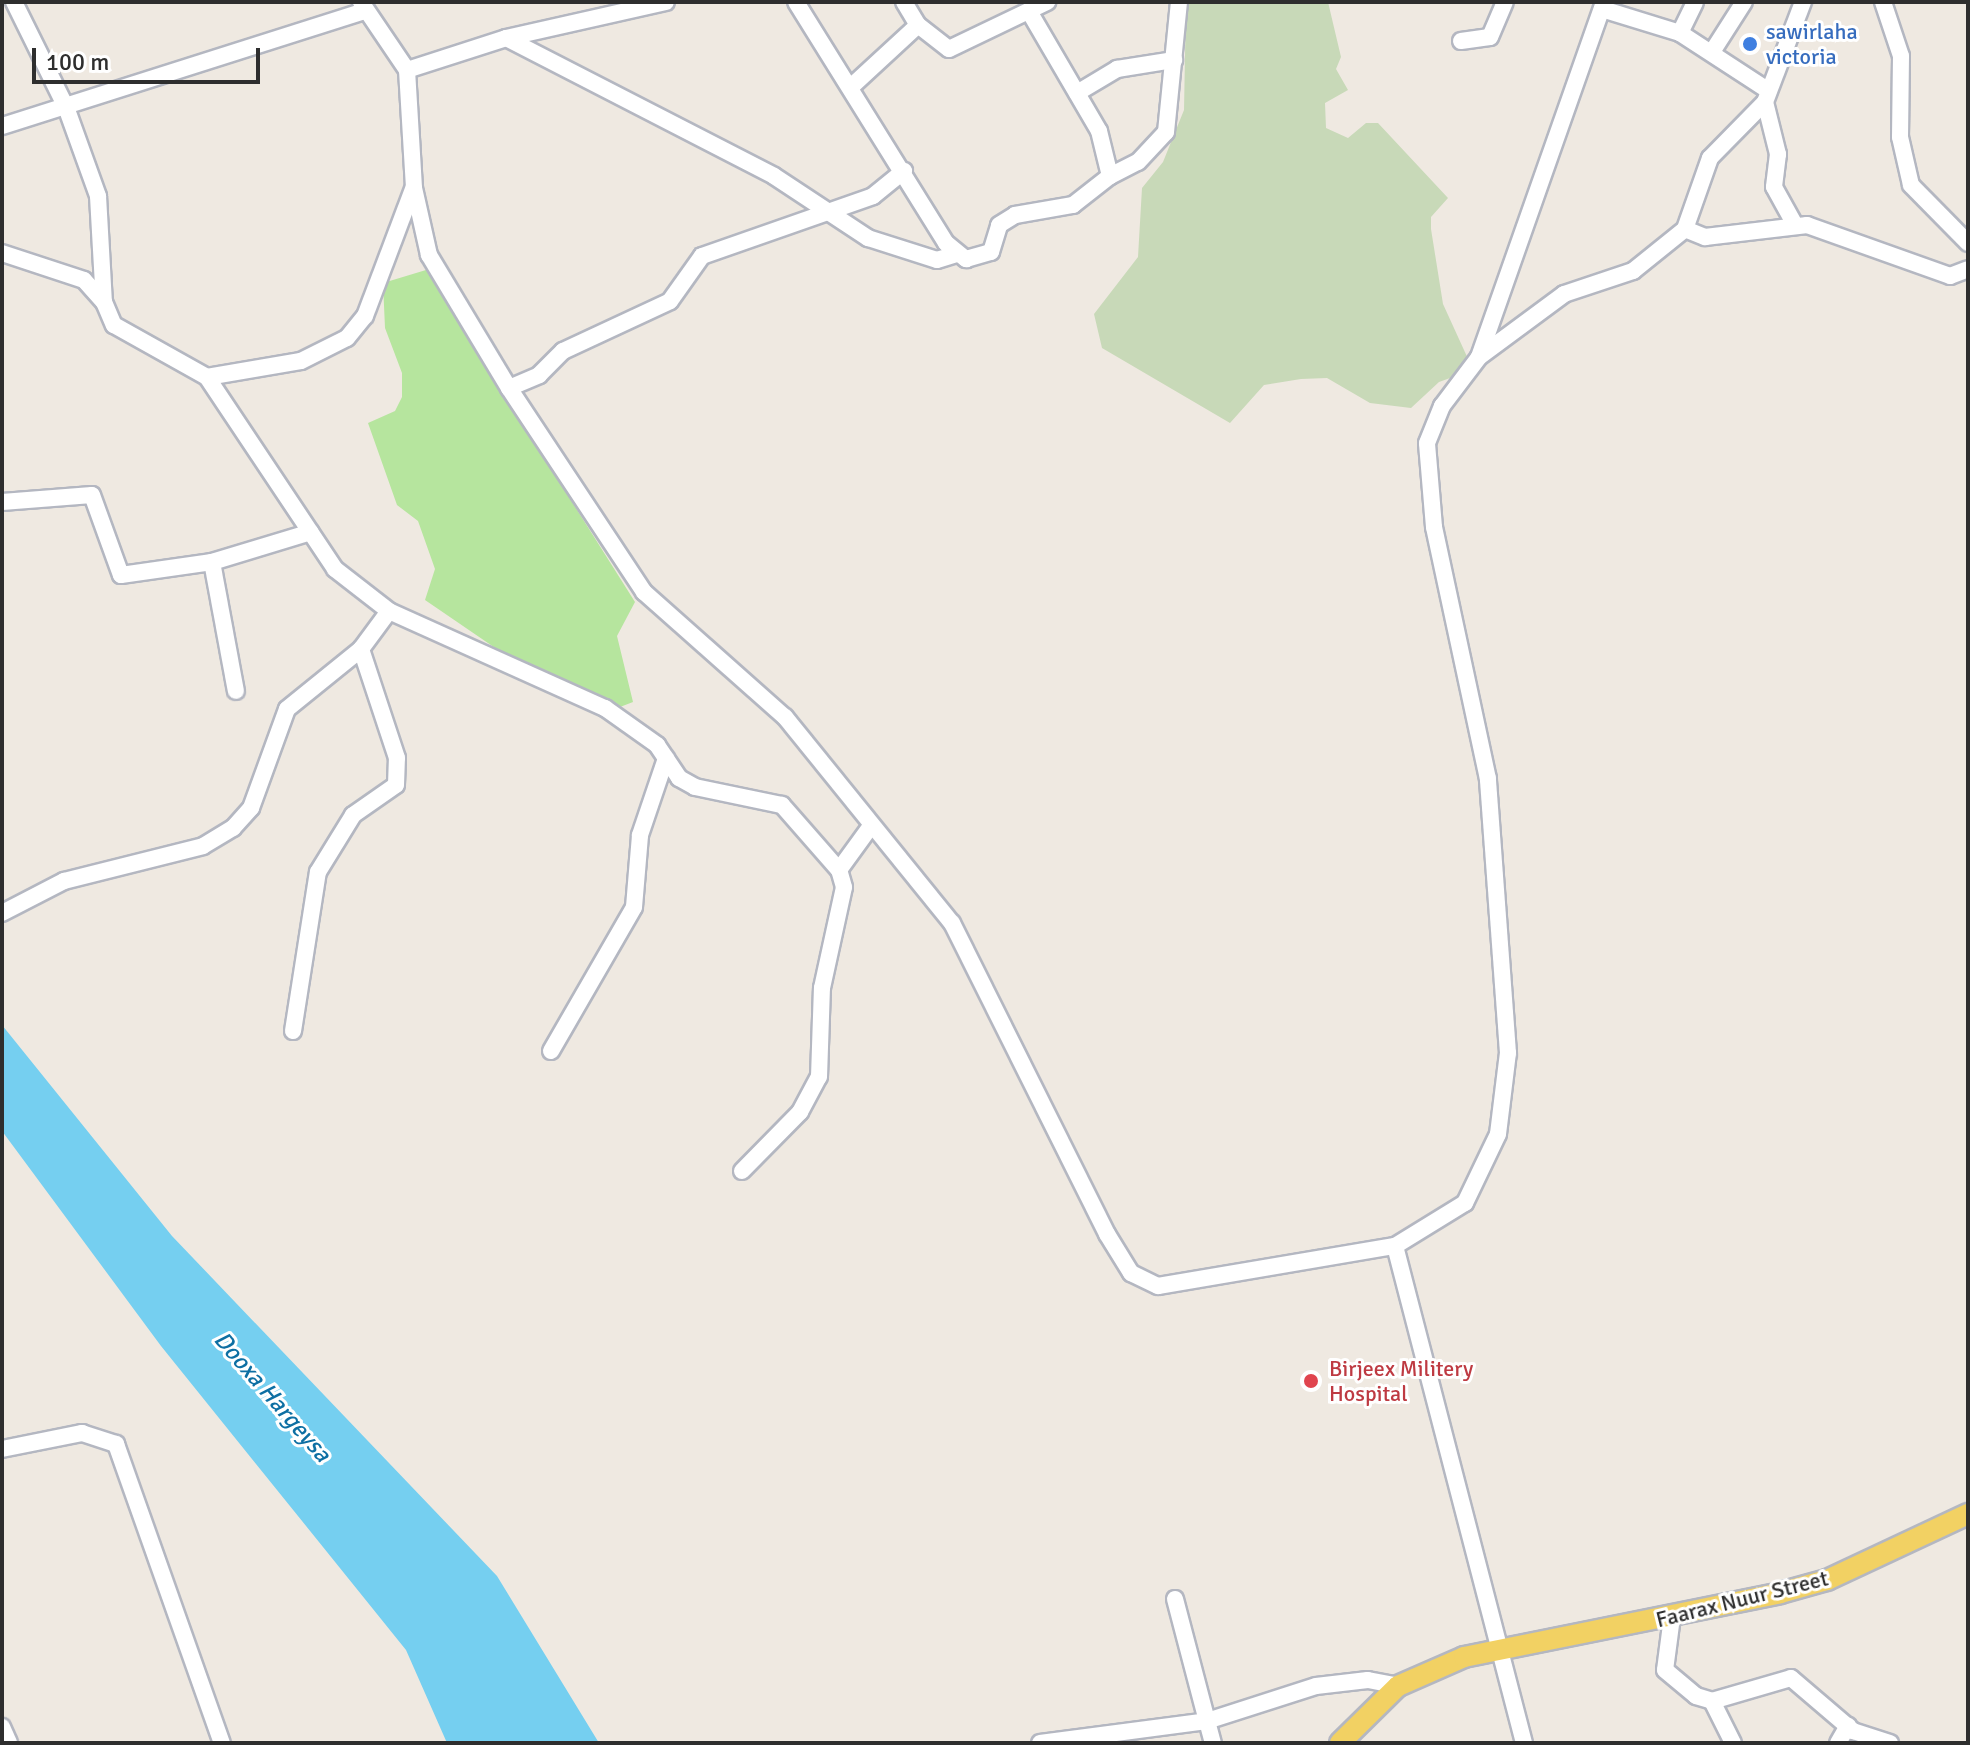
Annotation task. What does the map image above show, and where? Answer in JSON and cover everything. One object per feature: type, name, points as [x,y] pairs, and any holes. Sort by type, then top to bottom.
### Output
[{"type":"main road","name":"Faarax Nuur Street","points":[[1398,1686],[1464,1657],[1672,1617],[1827,1580],[1968,1514]]},
{"type":"main road","points":[[1340,1743],[1398,1686]]},
{"type":"street","points":[[14,2],[66,107],[98,196],[104,302]]},
{"type":"street","points":[[407,70],[506,38],[666,2]]},
{"type":"street","points":[[796,2],[853,85],[957,254]]},
{"type":"street","points":[[904,2],[918,25],[949,49],[1040,5],[1077,93],[1099,131],[1110,176]]},
{"type":"street","points":[[506,38],[774,176],[868,238],[924,257],[957,254],[978,258],[991,252],[999,225],[1073,205],[1110,176],[1138,162],[1166,132],[1179,2]]},
{"type":"street","points":[[1461,41],[1490,37],[1505,2]]},
{"type":"street","points":[[1680,33],[1695,2]]},
{"type":"street","points":[[1712,52],[1744,2]]},
{"type":"street","points":[[2,126],[363,7],[407,70],[414,188],[429,255],[509,388],[644,592],[785,717],[952,923],[1131,1273],[1158,1286],[1193,1285],[1395,1246],[1465,1203],[1483,1173],[1498,1134],[1508,1053],[1488,779],[1434,527],[1427,443],[1442,406],[1479,357],[1564,294],[1633,271],[1685,229],[1710,158],[1767,96],[1803,2]]},
{"type":"street","points":[[1883,2],[1901,56],[1900,137],[1911,185],[1968,243]]},
{"type":"street","points":[[1479,357],[1519,227],[1603,6],[1680,33],[1712,52],[1767,96],[1778,154],[1774,187],[1795,225]]},
{"type":"street","points":[[853,85],[918,25]]},
{"type":"street","points":[[1077,93],[1117,69],[1174,60]]},
{"type":"street","points":[[509,388],[539,375],[563,351],[670,301],[702,256],[873,196],[904,171]]},
{"type":"street","points":[[207,377],[301,361],[347,338],[365,316],[414,188]]},
{"type":"street","points":[[1685,229],[1705,237],[1795,225],[1950,276],[1968,269]]},
{"type":"street","points":[[2,253],[84,280],[104,302],[114,325],[139,343],[207,377],[335,569],[389,611],[605,708],[666,758],[695,787],[782,805],[839,870],[844,887],[822,988],[819,1077],[800,1112],[742,1171]]},
{"type":"street","points":[[2,502],[92,495],[121,575],[212,562],[311,532]]},
{"type":"street","points":[[212,562],[236,691]]},
{"type":"street","points":[[2,913],[64,881],[160,851],[203,846],[233,828],[251,808],[287,709],[361,649],[389,611]]},
{"type":"street","points":[[293,1031],[318,872],[353,815],[396,785],[397,758],[361,649]]},
{"type":"street","points":[[551,1051],[634,907],[640,835],[666,758]]},
{"type":"street","points":[[839,870],[871,826]]},
{"type":"street","points":[[1395,1246],[1505,1650],[1524,1743]]},
{"type":"street","points":[[2,1449],[82,1433],[116,1444],[222,1743]]},
{"type":"street","points":[[1175,1599],[1213,1743]]},
{"type":"street","points":[[1672,1617],[1665,1670],[1712,1701],[1733,1743]]},
{"type":"street","points":[[1712,1701],[1791,1678],[1848,1726],[1890,1743]]},
{"type":"street","points":[[1040,1743],[1207,1721],[1316,1686],[1368,1680],[1398,1686]]},
{"type":"street","points":[[1838,1743],[1848,1726]]},
{"type":"street","points":[[2,1727],[9,1743]]},
{"type":"green space","points":[[1186,2],[1328,2],[1341,57],[1336,69],[1348,90],[1325,103],[1326,128],[1348,138],[1366,123],[1378,123],[1448,198],[1431,217],[1431,229],[1443,304],[1469,361],[1464,373],[1439,382],[1411,408],[1370,403],[1327,378],[1301,379],[1264,385],[1230,423],[1102,348],[1094,314],[1138,257],[1142,188],[1163,162],[1184,110]]},
{"type":"green space","points":[[426,270],[635,602],[617,636],[633,702],[620,707],[504,654],[425,600],[435,569],[418,521],[397,505],[368,423],[395,411],[402,397],[402,373],[385,328],[383,283]]},
{"type":"water","name":"Dooxa Hargeysa","points":[[2,1025],[172,1236],[497,1576],[599,1743],[447,1743],[406,1650],[161,1346],[2,1131]]},
{"type":"place","name":"sawirlaha victoria","points":[[1750,44]]},
{"type":"place","name":"Birjeex Militery Hospital","points":[[1311,1381]]}]
